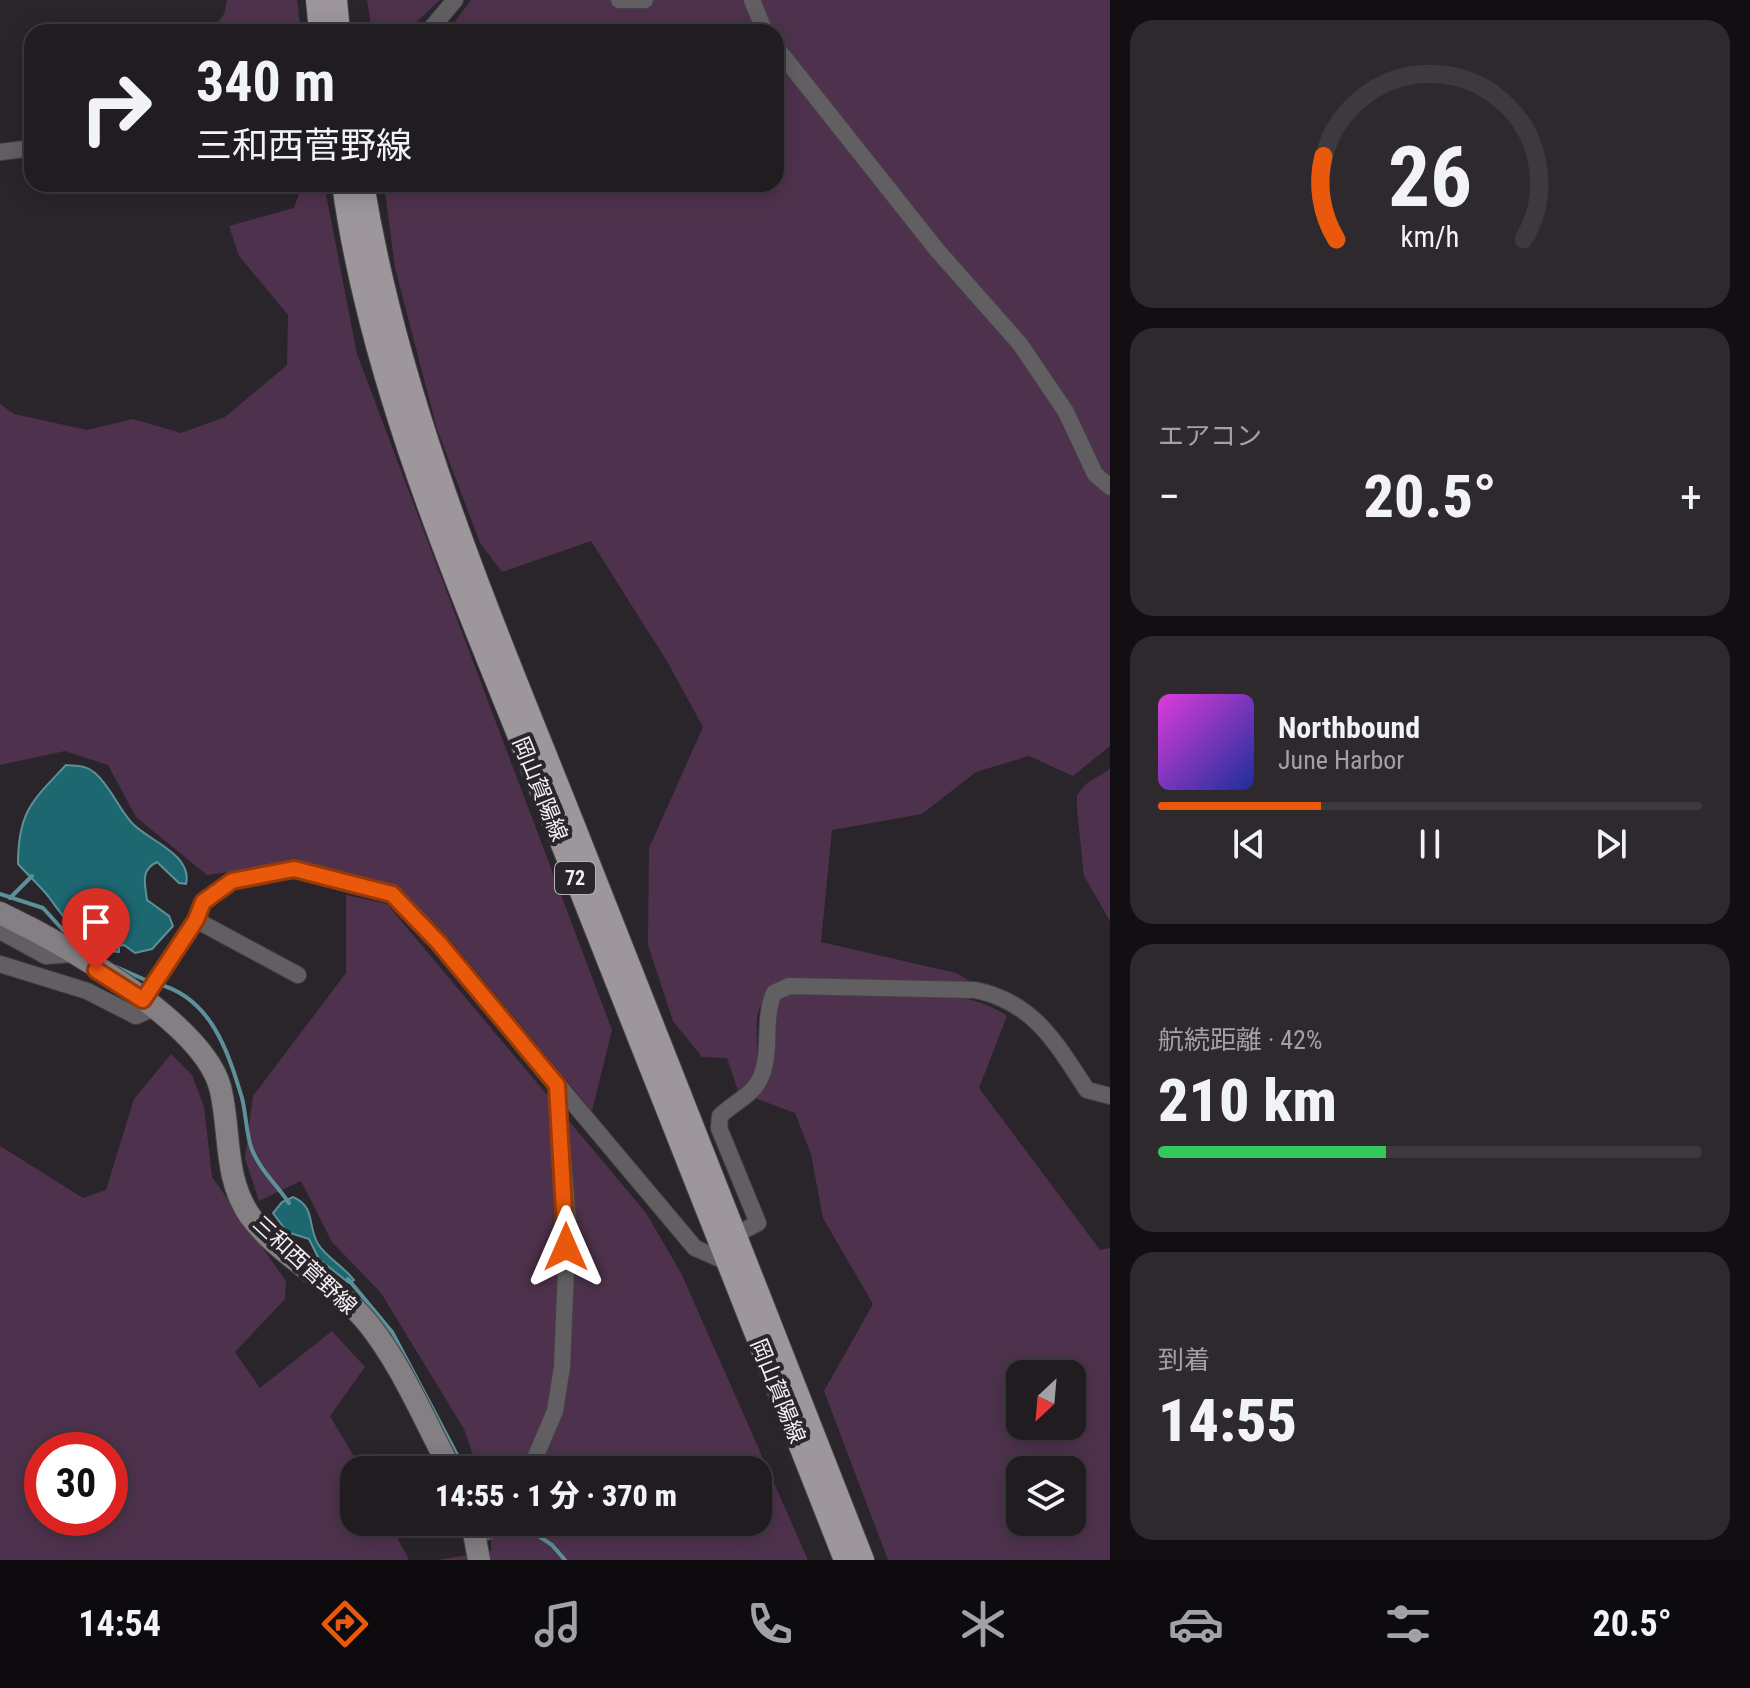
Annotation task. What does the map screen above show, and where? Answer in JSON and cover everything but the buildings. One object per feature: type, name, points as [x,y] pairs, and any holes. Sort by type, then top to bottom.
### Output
[{"type":"main road","points":[[317,0],[319,24]]},
{"type":"main road","points":[[336,0],[338,24]]},
{"type":"main road","name":"岡山賀陽線","points":[[344,192],[350,234],[410,449],[489,661],[845,1560]]},
{"type":"main road","name":"岡山賀陽線","points":[[365,192],[394,335],[426,442],[505,651],[863,1560]]},
{"type":"main road","name":"三和西菅野線","points":[[0,913],[152,993],[187,1034],[212,1067],[220,1086],[231,1175],[249,1215],[367,1322],[443,1456]]},
{"type":"main road","points":[[475,1536],[479,1560]]},
{"type":"street","points":[[435,24],[455,0]]},
{"type":"street","points":[[619,0],[645,0]]},
{"type":"street","points":[[752,0],[762,24]]},
{"type":"street","points":[[784,57],[937,250],[1020,344],[1066,412],[1095,474],[1110,487]]},
{"type":"street","points":[[0,152],[24,149]]},
{"type":"street","points":[[0,964],[87,991],[136,1016],[196,920],[203,902],[232,881],[294,869],[392,894],[439,943],[695,1248],[727,1262]]},
{"type":"street","points":[[196,920],[298,975]]},
{"type":"street","points":[[0,931],[46,956],[73,954]]},
{"type":"street","points":[[735,1235],[758,1223],[719,1128],[720,1116],[754,1088],[765,1071],[767,1007],[774,993],[789,986],[975,990],[1000,995],[1034,1018],[1055,1041],[1087,1090],[1110,1096]]},
{"type":"street","points":[[536,1456],[555,1411],[562,1367],[568,1221],[557,1085]]},
{"type":"shaded area","points":[[227,0],[297,0],[300,24],[217,24],[224,14]]},
{"type":"shaded area","points":[[367,0],[440,0],[414,24],[371,24]]},
{"type":"shaded area","points":[[471,0],[1110,0],[1110,746],[1073,776],[1029,756],[976,772],[922,814],[832,830],[821,942],[956,973],[977,985],[769,989],[757,1018],[756,1068],[739,1094],[727,1058],[702,1057],[673,1021],[648,945],[649,848],[703,727],[668,663],[591,541],[502,572],[480,543],[437,429],[395,268],[385,192],[784,192],[784,24],[453,24]]},
{"type":"shaded area","points":[[297,192],[326,192],[357,354],[612,1030],[592,1111],[451,941],[397,886],[293,863],[207,875],[136,817],[108,765],[65,751],[0,765],[0,404],[14,414],[87,430],[133,419],[181,433],[225,417],[287,365],[288,315],[239,256],[229,226],[294,208],[299,194]]},
{"type":"shaded area","points":[[1110,769],[1110,921],[1084,876],[1077,795],[1086,784]]},
{"type":"shaded area","points":[[346,895],[387,904],[646,1213],[681,1273],[762,1456],[473,1456],[464,1429],[381,1293],[332,1242],[301,1181],[259,1201],[245,1158],[253,1096],[346,973]]},
{"type":"shaded area","points":[[794,991],[905,991],[962,998],[987,1005],[1007,1016],[979,1088],[1100,1250],[1110,1248],[1110,1560],[888,1560],[824,1391],[873,1304],[823,1218],[811,1154],[795,1113],[755,1098],[772,1070],[772,1017],[775,1008]]},
{"type":"shaded area","points":[[171,1054],[192,1075],[204,1107],[212,1177],[286,1281],[285,1299],[235,1352],[260,1388],[332,1331],[365,1367],[330,1416],[354,1456],[340,1456],[340,1536],[396,1536],[409,1560],[0,1560],[0,1146],[83,1198],[106,1190],[134,1099]]},
{"type":"shaded area","points":[[772,1479],[808,1560],[438,1560],[491,1551],[491,1536],[772,1536]]},
{"type":"water","points":[[66,765],[85,767],[95,773],[132,823],[183,864],[186,884],[179,883],[157,862],[146,873],[147,900],[169,916],[173,926],[152,949],[135,953],[124,945],[119,946],[119,952],[86,940],[18,864],[21,832],[29,808]]},
{"type":"water","points":[[293,1197],[308,1211],[321,1249],[354,1280],[349,1283],[319,1259],[309,1239],[287,1232],[273,1213],[282,1202]]},
{"type":"waterway","points":[[10,898],[32,876]]},
{"type":"waterway","points":[[0,894],[43,908],[64,931],[94,952]]},
{"type":"waterway","points":[[114,966],[150,982]]},
{"type":"waterway","points":[[158,984],[192,1001],[215,1029],[237,1080],[254,1155],[289,1203]]},
{"type":"waterway","points":[[348,1279],[392,1332],[458,1456]]},
{"type":"waterway","points":[[539,1536],[565,1560]]},
{"type":"route","points":[[96,970],[143,1000],[196,920],[203,902],[232,881],[294,869],[392,894],[439,943],[557,1085],[568,1221],[566,1247]]}]
